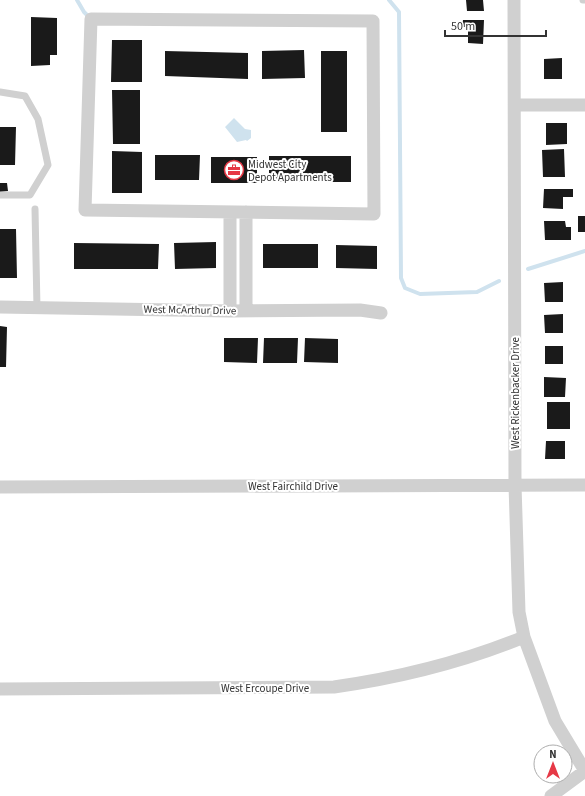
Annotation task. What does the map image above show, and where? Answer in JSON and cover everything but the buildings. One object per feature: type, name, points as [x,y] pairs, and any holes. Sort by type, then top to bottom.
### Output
[{"type":"street","name":"West Rickenbacker Drive","points":[[514,0],[516,105],[515,485],[519,612],[524,637],[555,721],[585,771]]},
{"type":"street","points":[[91,19],[373,22],[374,214],[230,212],[85,210],[91,19]]},
{"type":"street","points":[[516,105],[585,105]]},
{"type":"street","points":[[230,212],[230,311]]},
{"type":"street","points":[[246,212],[246,311]]},
{"type":"street","name":"West McArthur Drive","points":[[0,307],[230,311],[360,310],[381,313]]},
{"type":"street","name":"West Fairchild Drive","points":[[0,487],[585,485]]},
{"type":"street","name":"West Ercoupe Drive","points":[[0,689],[334,687],[387,679],[497,648],[524,637]]},
{"type":"street","points":[[551,796],[585,771]]},
{"type":"lane","points":[[0,92],[26,96],[38,119],[48,165],[30,195],[0,195]]},
{"type":"lane","points":[[35,209],[37,308]]},
{"type":"water","points":[[234,118],[245,129],[251,130],[251,138],[247,141],[237,142],[225,127]]},
{"type":"waterway","points":[[77,0],[84,12],[90,18]]},
{"type":"waterway","points":[[389,0],[399,12],[401,278],[405,288],[420,294],[477,292],[499,281]]},
{"type":"waterway","points":[[528,269],[585,251]]},
{"type":"place","name":"Midwest City Depot Apartments","points":[[234,170]]}]
